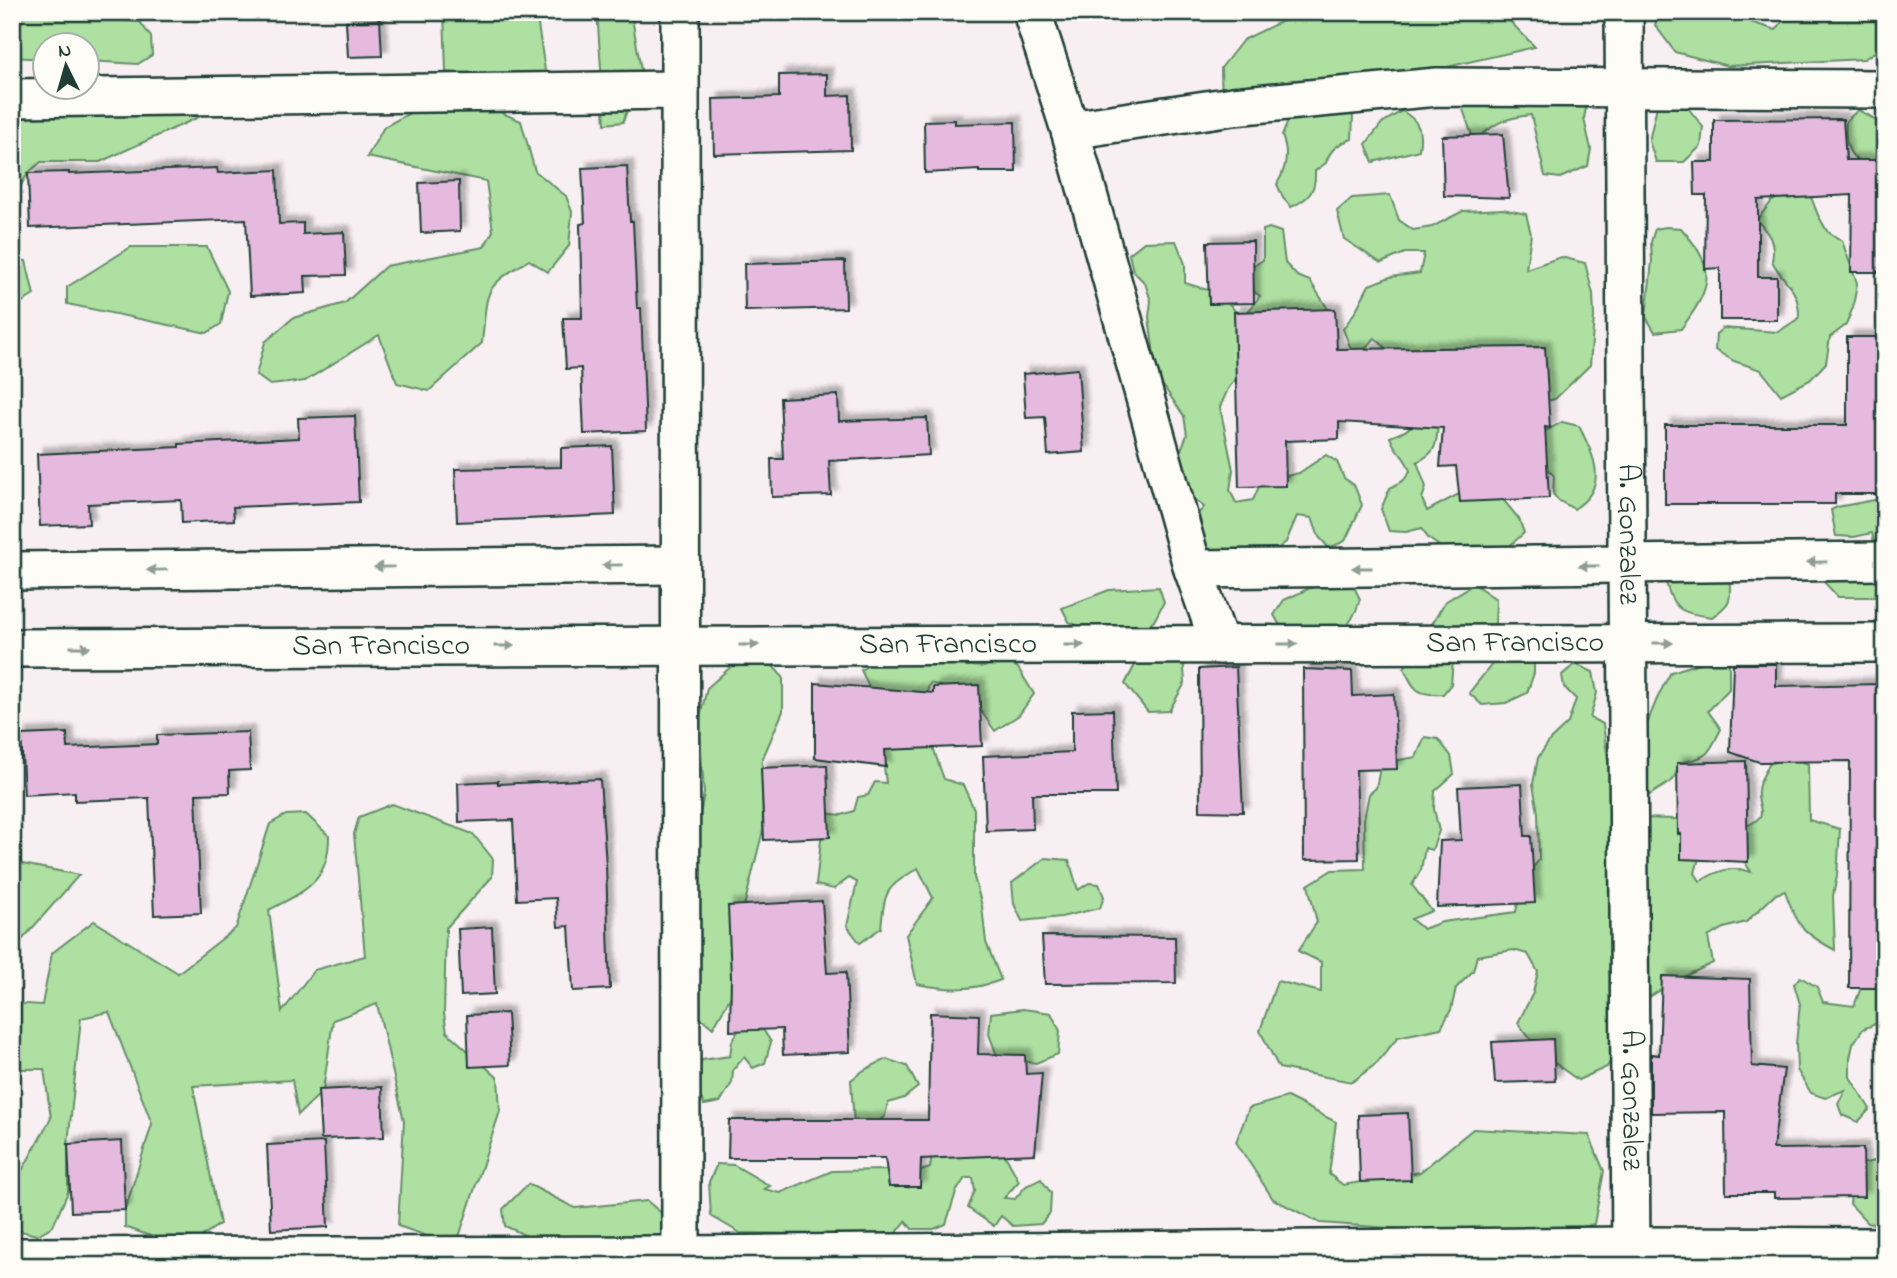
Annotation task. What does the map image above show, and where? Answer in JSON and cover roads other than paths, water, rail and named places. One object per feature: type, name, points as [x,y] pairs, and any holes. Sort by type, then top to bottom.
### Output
[{"type":"street","points":[[680,12],[681,1261]]},
{"type":"street","points":[[1032,12],[1070,130],[1192,569],[1220,645]]},
{"type":"street","name":"A. Gonzalez","points":[[1624,12],[1631,1256]]},
{"type":"street","points":[[1070,130],[1233,106],[1437,87],[1885,89]]},
{"type":"street","points":[[12,99],[680,90]]},
{"type":"street","points":[[1192,569],[1885,561]]},
{"type":"street","points":[[12,571],[680,565]]},
{"type":"street","name":"San Francisco","points":[[12,648],[1885,643]]},
{"type":"street","points":[[12,1257],[160,1261],[681,1261],[1631,1256],[1885,1247]]}]
